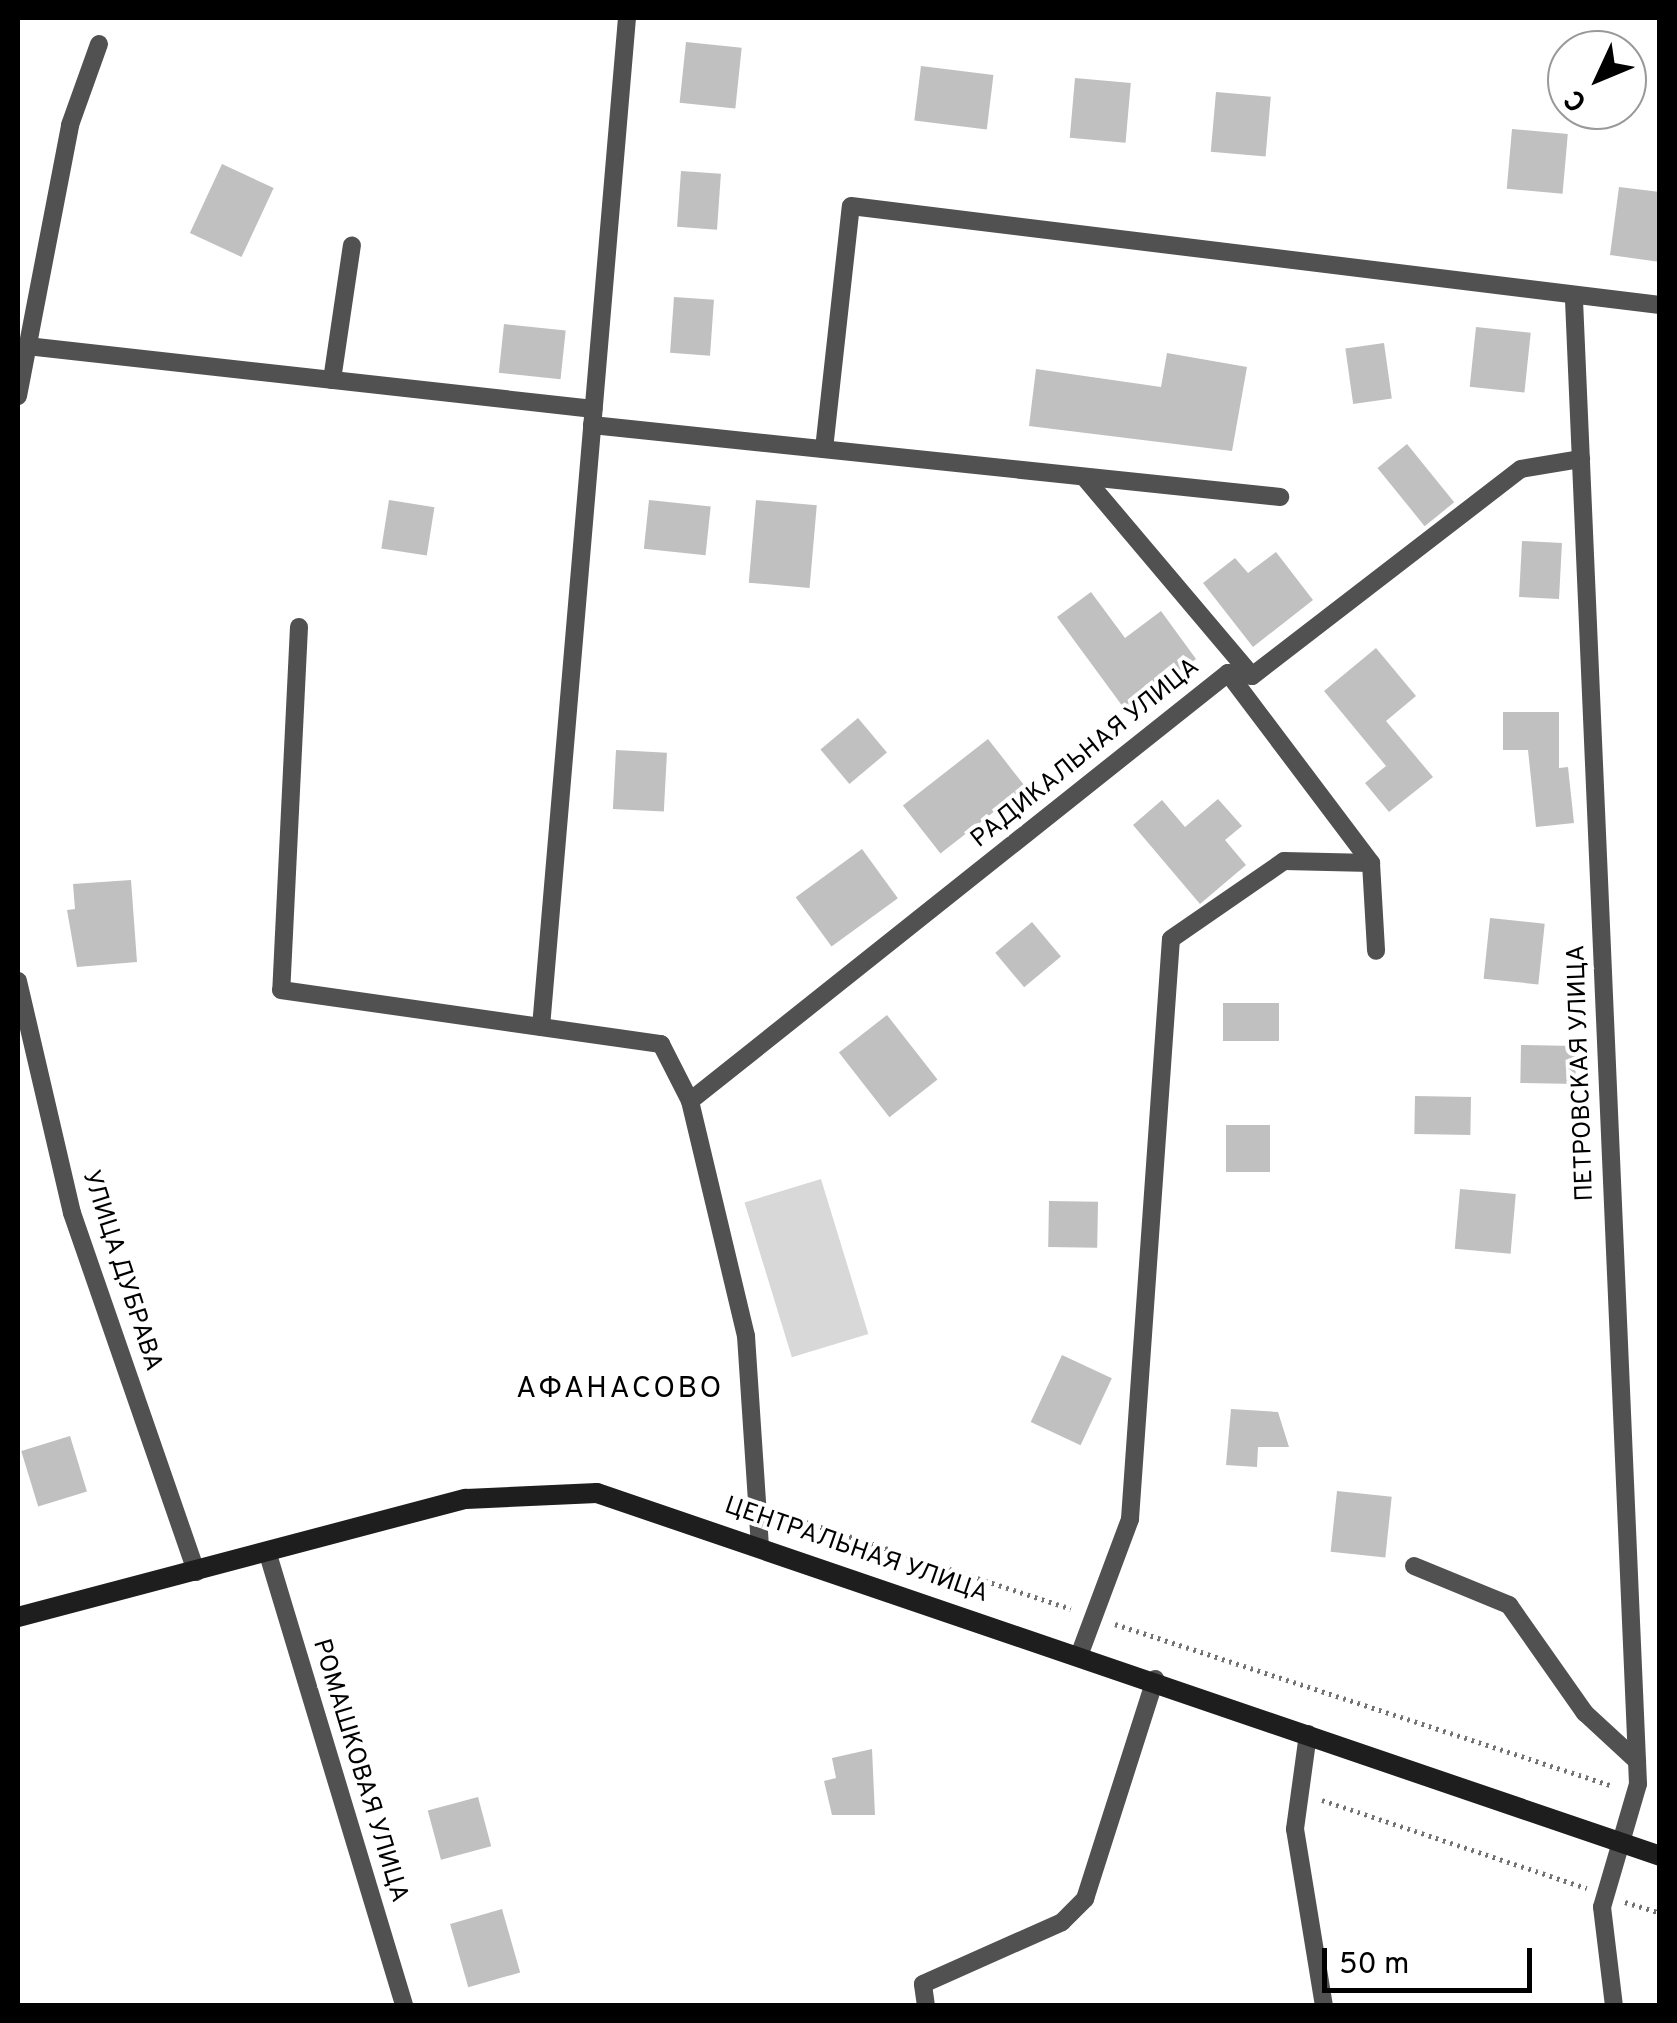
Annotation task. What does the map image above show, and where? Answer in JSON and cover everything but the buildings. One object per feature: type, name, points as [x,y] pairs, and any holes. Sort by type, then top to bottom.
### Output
[{"type":"street","name":"ЦЕНТРАЛЬНАЯ УЛИЦА","points":[[18,1616],[466,1499],[556,1488],[760,1545],[1660,1856]]},
{"type":"lane","points":[[541,1027],[627,18]]},
{"type":"lane","points":[[18,396],[70,125],[100,44]]},
{"type":"lane","points":[[824,450],[851,206],[1574,300],[1660,305]]},
{"type":"lane","points":[[332,380],[352,245]]},
{"type":"lane","name":"ПЕТРОВСКАЯ УЛИЦА","points":[[1574,300],[1637,1761],[1635,1794],[1605,1895],[1614,2006]]},
{"type":"lane","points":[[27,346],[332,380],[824,450],[1280,497]]},
{"type":"lane","points":[[1084,476],[1252,676],[1521,469],[1581,459]]},
{"type":"lane","points":[[300,627],[281,990],[662,1044],[690,1101],[746,1336],[760,1545]]},
{"type":"lane","points":[[1228,673],[1371,863],[1376,951]]},
{"type":"lane","name":"РАДИКАЛЬНАЯ УЛИЦА","points":[[690,1101],[1228,673],[1252,676]]},
{"type":"lane","points":[[1080,1653],[1130,1519],[1171,939],[1284,861],[1371,863]]},
{"type":"lane","name":"УЛИЦА ДУБРАВА","points":[[18,980],[72,1213],[196,1572]]},
{"type":"lane","name":"РОМАШКОВАЯ УЛИЦА","points":[[267,1552],[404,2006]]},
{"type":"lane","points":[[1414,1566],[1509,1605],[1585,1713],[1637,1761]]},
{"type":"lane","points":[[926,2006],[923,1984],[1062,1922],[1085,1899],[1155,1680]]},
{"type":"lane","points":[[1308,1734],[1295,1829],[1324,2006]]},
{"type":"path","points":[[760,1508],[1635,1794]]},
{"type":"path","points":[[1300,1792],[1660,1913]]},
{"type":"shaded area","points":[[821,1179],[868,1334],[792,1357],[744,1202]]},
{"type":"district","name":"АФАНАСОВО","points":[[620,1390]]}]
